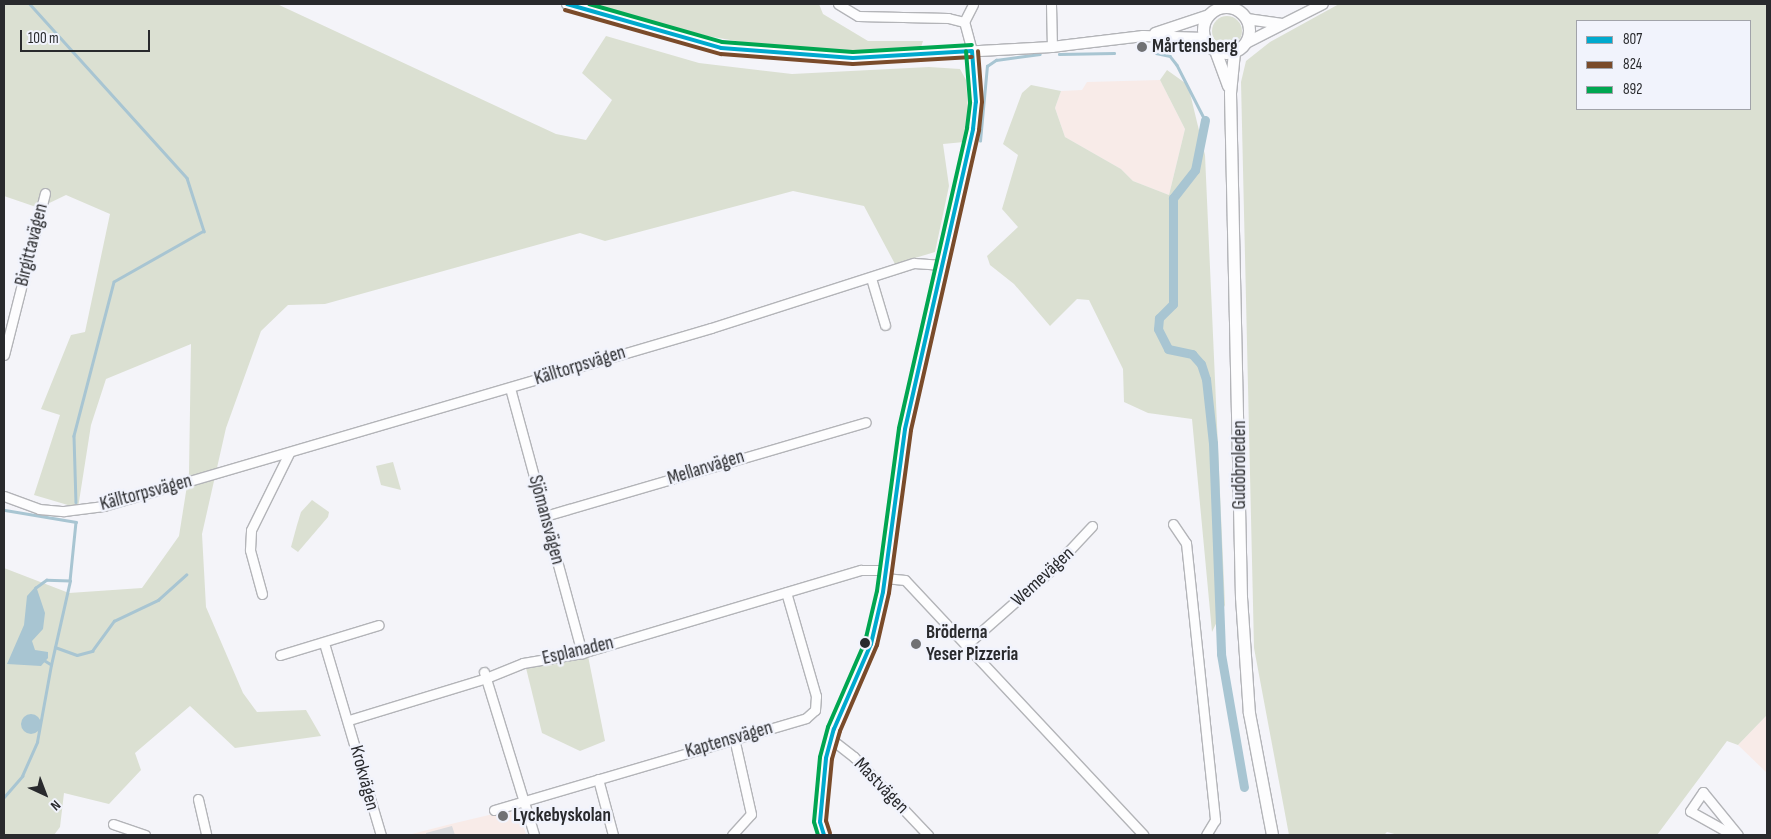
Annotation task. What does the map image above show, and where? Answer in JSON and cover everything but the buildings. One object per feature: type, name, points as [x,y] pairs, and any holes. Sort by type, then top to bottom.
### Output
[{"type":"main road","points":[[1215,9],[1242,11],[1246,42],[1234,52],[1215,50],[1205,38],[1215,9]]},
{"type":"main road","name":"Gudöbroleden","points":[[1215,50],[1230,93]]},
{"type":"main road","name":"Gudöbroleden","points":[[1234,52],[1230,93],[1241,597],[1250,713],[1272,835]]},
{"type":"street","points":[[567,4],[721,48],[853,58],[1052,47],[1143,36],[1205,38]]},
{"type":"street","points":[[838,4],[858,16],[948,18],[964,22]]},
{"type":"street","points":[[824,835],[820,822],[822,782],[831,739],[871,644],[886,574],[905,429],[973,129],[976,102],[972,51],[964,22],[972,4]]},
{"type":"street","points":[[1051,4],[1052,47]]},
{"type":"street","points":[[1246,42],[1323,4]]},
{"type":"street","points":[[1143,36],[1215,9]]},
{"type":"street","points":[[1242,11],[1282,24]]},
{"type":"street","name":"Birgittavägen","points":[[4,354],[45,193]]},
{"type":"street","name":"Källtorpsvägen","points":[[4,496],[39,509],[64,511],[104,506],[510,388],[914,263],[943,266]]},
{"type":"street","points":[[870,278],[885,325]]},
{"type":"street","name":"Sjömansvägen","points":[[510,388],[582,653]]},
{"type":"street","name":"Mellanvägen","points":[[545,516],[866,422]]},
{"type":"street","points":[[262,594],[250,550],[251,530],[289,453]]},
{"type":"street","points":[[1173,524],[1186,543],[1215,820],[1206,835]]},
{"type":"street","name":"Wemevägen","points":[[966,645],[1049,572],[1092,526]]},
{"type":"street","name":"Esplanaden","points":[[349,720],[524,663],[582,653],[861,570],[886,574],[905,580],[1144,835]]},
{"type":"street","name":"Kaptensvägen","points":[[494,810],[806,718],[815,710],[816,696],[786,592]]},
{"type":"street","points":[[280,655],[379,626]]},
{"type":"street","points":[[324,643],[349,720]]},
{"type":"street","points":[[485,675],[534,835]]},
{"type":"street","name":"Krokvägen","points":[[349,720],[380,835]]},
{"type":"street","points":[[732,835],[751,814],[734,738]]},
{"type":"street","name":"Mastvägen","points":[[831,739],[854,757],[928,835]]},
{"type":"street","points":[[598,779],[613,835]]},
{"type":"street","points":[[1733,835],[1690,811],[1702,792],[1738,835]]},
{"type":"street","points":[[198,799],[206,835]]},
{"type":"street","points":[[113,824],[145,835]]},
{"type":"shaded area","points":[[4,4],[277,4],[556,134],[586,140],[612,100],[582,73],[606,36],[699,63],[792,74],[929,67],[960,69],[966,80],[968,109],[964,142],[943,144],[949,186],[935,252],[895,264],[864,206],[793,191],[605,241],[580,233],[325,304],[288,305],[261,331],[226,428],[202,534],[206,607],[243,693],[257,712],[306,710],[321,736],[235,748],[190,706],[135,753],[141,770],[109,804],[64,793],[60,827],[54,835],[4,835],[4,568],[69,593],[142,588],[179,536],[189,473],[191,344],[106,379],[91,425],[78,508],[34,495],[60,415],[41,409],[71,335],[85,332],[110,214],[66,195],[39,208],[4,196]]},
{"type":"shaded area","points":[[587,4],[819,4],[823,14],[868,41],[923,41],[921,47],[856,52],[788,50],[707,36]]},
{"type":"shaded area","points":[[1339,4],[1767,4],[1767,715],[1738,745],[1727,741],[1657,835],[1398,835],[1387,832],[1384,835],[1289,835],[1254,648],[1241,82],[1246,61],[1270,42]]},
{"type":"shaded area","points":[[1227,16],[1238,20],[1242,31],[1238,42],[1227,46],[1216,42],[1212,31],[1216,20]]},
{"type":"shaded area","points":[[1167,70],[1188,85],[1205,155],[1225,605],[1212,632],[1192,419],[1148,413],[1124,402],[1123,369],[1089,300],[1077,299],[1050,326],[1014,284],[990,265],[987,256],[1018,227],[1002,209],[1018,155],[1003,144],[1022,93],[1031,85],[1061,91],[1055,108],[1065,137],[1121,169],[1133,181],[1169,195],[1185,129],[1160,80]]},
{"type":"shaded area","points":[[1160,80],[1185,129],[1169,195],[1133,181],[1121,169],[1065,137],[1055,108],[1061,91],[1082,90],[1087,82]]},
{"type":"shaded area","points":[[393,462],[401,490],[381,485],[376,466]]},
{"type":"shaded area","points":[[312,500],[329,512],[328,517],[298,552],[291,547],[301,512]]},
{"type":"shaded area","points":[[588,656],[605,741],[580,751],[542,733],[526,668]]},
{"type":"shaded area","points":[[1767,715],[1767,773],[1738,745]]},
{"type":"shaded area","name":"Lyckebyskolan","points":[[519,808],[526,835],[408,835],[451,824]]},
{"type":"water","points":[[36,586],[45,613],[43,629],[32,641],[35,650],[48,652],[48,658],[41,666],[7,664],[24,625],[27,596]]},
{"type":"water","points":[[31,714],[38,717],[41,724],[38,731],[31,734],[24,731],[21,724],[24,717]]},
{"type":"waterway","points":[[30,4],[187,178],[204,231],[114,282],[74,436],[76,502]]},
{"type":"waterway","points":[[1059,54],[1114,53]]},
{"type":"waterway","points":[[1156,53],[1170,56],[1177,65],[1205,120]]},
{"type":"waterway","points":[[980,141],[987,66],[996,60],[1040,54]]},
{"type":"waterway","points":[[1205,120],[1195,170],[1173,198],[1173,304],[1159,318],[1158,329],[1168,349],[1192,354],[1201,364],[1206,379],[1213,443],[1221,654],[1244,787]]},
{"type":"waterway","points":[[5,510],[76,522],[70,581],[47,580],[36,588]]},
{"type":"waterway","points":[[55,647],[77,655],[92,651],[114,621],[158,600],[186,575]]},
{"type":"waterway","points":[[51,665],[70,581]]},
{"type":"waterway","points":[[4,797],[22,776],[37,742],[51,665],[43,660]]},
{"type":"transit line","name":"807","points":[[567,4],[721,48],[853,58],[972,51]]},
{"type":"transit line","name":"892","points":[[589,4],[722,42],[853,52],[972,45]]},
{"type":"transit line","name":"824","points":[[565,10],[721,54],[853,64],[972,57]]},
{"type":"transit line","name":"892","points":[[818,835],[814,822],[820,757],[828,727],[865,642],[877,591],[899,428],[967,128],[970,102],[966,51]]},
{"type":"transit line","name":"807","points":[[824,835],[820,822],[826,758],[834,729],[871,644],[883,592],[905,429],[973,129],[976,102],[972,51]]},
{"type":"transit line","name":"824","points":[[830,833],[826,821],[832,759],[840,731],[877,645],[889,593],[911,430],[979,130],[982,102],[978,51]]},
{"type":"place","name":"Mårtensberg","points":[[1142,47]]},
{"type":"place","name":"Bröderna Yeser Pizzeria","points":[[916,644]]},
{"type":"place","name":"Lyckebyskolan","points":[[503,816]]}]
